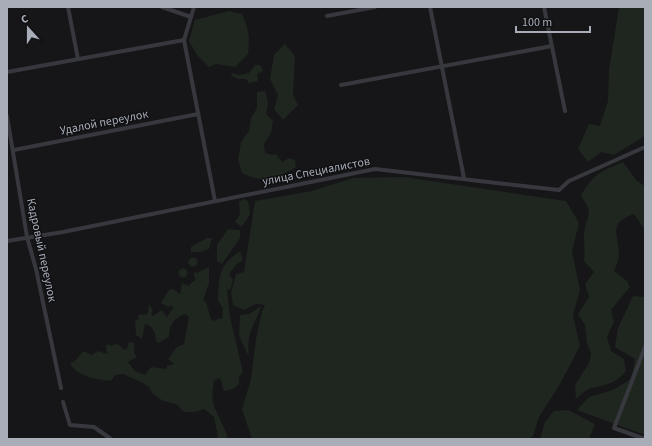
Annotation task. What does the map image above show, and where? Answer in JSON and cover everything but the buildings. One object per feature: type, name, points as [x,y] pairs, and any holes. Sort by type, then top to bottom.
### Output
[{"type":"street","points":[[68,7],[78,58]]},
{"type":"street","points":[[162,7],[191,17]]},
{"type":"street","points":[[194,7],[184,40],[215,201]]},
{"type":"street","points":[[327,16],[374,7]]},
{"type":"street","points":[[430,7],[464,178]]},
{"type":"street","points":[[544,7],[565,111]]},
{"type":"street","points":[[7,72],[184,40]]},
{"type":"street","points":[[341,85],[552,46]]},
{"type":"street","name":"Удалой переулок","points":[[14,150],[198,114]]},
{"type":"street","name":"Кадровый переулок","points":[[7,116],[14,150],[27,237],[36,269],[61,388]]},
{"type":"street","name":"улица Специалистов","points":[[7,241],[63,232],[375,169],[559,190],[569,181],[645,147]]},
{"type":"street","points":[[644,439],[614,428],[645,346]]},
{"type":"street","points":[[62,402],[70,425],[94,427],[111,439]]},
{"type":"shaded area","points":[[619,7],[645,7],[645,136],[614,155],[601,152],[588,162],[578,149],[589,124],[600,126],[608,101],[609,70]]},
{"type":"shaded area","points":[[229,11],[242,14],[248,34],[248,54],[235,67],[216,64],[209,67],[197,55],[189,41],[195,20]]},
{"type":"shaded area","points":[[285,44],[295,56],[293,95],[298,105],[283,120],[274,109],[278,95],[270,79],[274,55]]},
{"type":"shaded area","points":[[255,65],[260,65],[263,71],[257,74],[258,81],[249,83],[246,79],[239,79],[231,76],[232,73],[239,75],[249,73]]},
{"type":"shaded area","points":[[265,91],[268,102],[266,114],[273,121],[271,133],[264,144],[265,153],[273,155],[276,154],[282,162],[289,158],[295,160],[296,167],[282,175],[270,179],[257,178],[242,173],[238,160],[241,142],[249,131],[251,118],[257,108],[257,92]]},
{"type":"shaded area","points":[[623,162],[637,181],[645,186],[645,230],[634,214],[621,221],[616,230],[619,255],[614,271],[627,281],[630,287],[611,310],[614,322],[607,337],[611,351],[624,359],[626,371],[618,379],[607,385],[590,389],[576,399],[575,385],[589,363],[591,354],[587,343],[585,325],[578,314],[589,297],[585,284],[594,272],[584,261],[584,235],[589,212],[581,196],[589,183],[598,174]]},
{"type":"shaded area","points":[[404,177],[566,201],[579,223],[572,251],[580,290],[573,315],[580,346],[560,384],[539,417],[533,436],[528,439],[252,439],[242,409],[251,379],[256,339],[262,311],[265,305],[256,304],[244,310],[233,305],[231,293],[236,274],[244,272],[255,201],[312,191],[353,178]]},
{"type":"shaded area","points":[[244,199],[248,201],[250,214],[242,227],[235,222],[240,214],[239,202]]},
{"type":"shaded area","points":[[228,229],[240,230],[240,238],[222,264],[217,261],[217,245]]},
{"type":"shaded area","points":[[207,238],[212,238],[209,249],[200,252],[191,252],[191,247]]},
{"type":"shaded area","points":[[240,251],[243,260],[236,265],[229,274],[233,280],[230,290],[227,289],[230,317],[243,372],[239,377],[239,384],[233,389],[224,391],[220,378],[214,380],[212,393],[214,406],[228,439],[217,439],[218,437],[214,417],[204,409],[195,412],[184,412],[176,404],[163,401],[153,394],[149,387],[143,383],[123,374],[115,375],[111,381],[100,380],[80,373],[71,366],[71,363],[76,360],[83,351],[92,355],[98,351],[107,354],[106,346],[108,344],[112,346],[114,344],[119,345],[124,350],[127,349],[129,342],[134,343],[134,353],[137,357],[128,362],[135,371],[145,375],[151,367],[167,369],[167,366],[174,364],[168,359],[177,347],[184,344],[189,317],[185,314],[174,320],[170,329],[169,337],[158,343],[156,341],[154,330],[148,325],[145,324],[142,339],[136,335],[135,320],[139,319],[138,316],[140,314],[144,315],[148,313],[149,305],[153,310],[151,314],[153,316],[162,310],[167,317],[173,308],[172,305],[168,307],[161,303],[169,290],[173,289],[180,294],[182,283],[189,286],[195,281],[194,272],[197,273],[209,267],[209,283],[203,300],[206,302],[211,319],[215,321],[219,318],[222,319],[223,308],[218,301],[221,273],[227,262]]},
{"type":"shaded area","points":[[193,257],[198,262],[193,267],[188,262]]},
{"type":"shaded area","points":[[183,268],[188,273],[183,278],[178,273]]},
{"type":"shaded area","points":[[633,296],[645,297],[645,435],[577,410],[589,397],[613,390],[631,379],[635,359],[615,347],[618,328]]},
{"type":"shaded area","points":[[261,306],[251,330],[248,348],[249,357],[239,336],[240,315],[249,314]]},
{"type":"shaded area","points":[[568,410],[595,424],[589,439],[540,439],[545,422],[554,411]]}]
